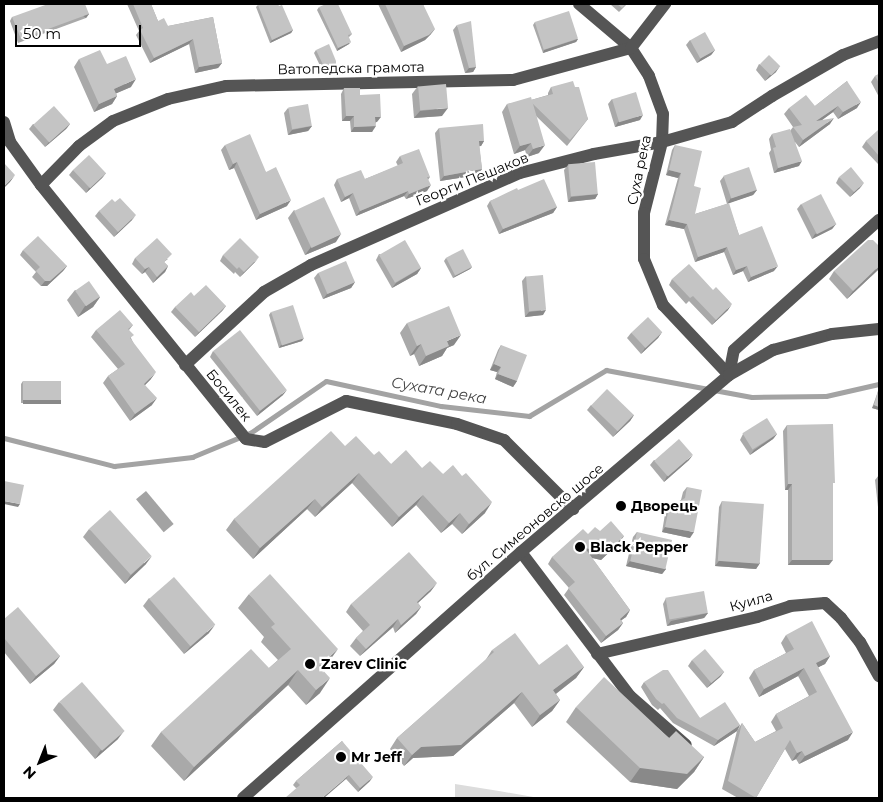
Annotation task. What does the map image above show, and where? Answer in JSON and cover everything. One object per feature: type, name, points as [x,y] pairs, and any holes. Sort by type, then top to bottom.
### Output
[{"type":"street","name":"Суха река","points":[[579,4],[631,48],[649,76],[663,114],[662,142],[644,213],[644,259],[663,305],[729,375]]},
{"type":"street","points":[[631,48],[665,4]]},
{"type":"street","name":"Георги Пешаков","points":[[185,365],[264,292],[312,265],[520,174],[594,154],[662,142],[732,122],[772,96],[843,55],[879,41]]},
{"type":"street","name":"Ватопедска грамота","points":[[41,185],[78,146],[113,121],[168,99],[226,86],[513,80],[631,48]]},
{"type":"street","name":"Босилек","points":[[4,122],[10,142],[41,185],[246,440],[265,442],[346,401],[448,422],[504,440],[573,509]]},
{"type":"street","points":[[729,375],[734,350],[879,220]]},
{"type":"street","name":"бул. Симеоновско шосе","points":[[243,798],[521,552],[729,375],[774,350],[832,334],[879,329]]},
{"type":"street","points":[[521,552],[630,696],[694,752]]},
{"type":"street","name":"Куила","points":[[597,654],[757,617],[790,606],[825,603],[841,618],[860,642],[879,676]]},
{"type":"shaded area","points":[[146,491],[174,524],[164,532],[136,499]]},
{"type":"shaded area","points":[[455,784],[499,791],[539,798],[455,798]]},
{"type":"building","points":[[48,4],[85,4],[89,14],[21,39],[12,17]]},
{"type":"building","points":[[133,4],[151,4],[158,21],[164,18],[168,26],[213,17],[222,63],[199,67],[193,39],[154,58],[140,30],[143,28]]},
{"type":"building","points":[[326,4],[338,4],[352,34],[348,35],[351,42],[338,48],[319,7]]},
{"type":"building","points":[[385,4],[423,4],[435,29],[429,35],[404,46]]},
{"type":"building","points":[[617,4],[626,4],[622,8]]},
{"type":"building","points":[[258,5],[282,5],[293,30],[272,40]]},
{"type":"building","points":[[569,11],[578,39],[544,50],[535,22]]},
{"type":"building","points":[[471,21],[476,67],[469,68],[457,25]]},
{"type":"building","points":[[705,32],[715,50],[700,59],[690,40]]},
{"type":"building","points":[[329,44],[336,61],[336,66],[326,71],[316,50]]},
{"type":"building","points":[[100,50],[107,64],[126,56],[136,79],[114,89],[117,96],[99,104],[79,59]]},
{"type":"building","points":[[769,55],[780,66],[771,76],[760,64]]},
{"type":"building","points":[[879,74],[879,83],[875,76]]},
{"type":"building","points":[[573,81],[575,87],[579,87],[588,119],[570,140],[531,100],[553,94],[551,87]]},
{"type":"building","points":[[847,81],[861,102],[843,112],[838,106],[816,121],[834,118],[803,140],[793,127],[802,125],[789,108],[806,95],[815,106]]},
{"type":"building","points":[[446,84],[448,108],[420,110],[418,86]]},
{"type":"building","points":[[344,88],[360,88],[360,95],[380,94],[381,117],[375,117],[376,126],[354,127],[354,116],[346,116]]},
{"type":"building","points":[[636,92],[643,115],[619,122],[612,99]]},
{"type":"building","points":[[531,97],[545,145],[533,149],[531,143],[520,146],[507,104]]},
{"type":"building","points":[[308,104],[312,126],[292,129],[288,107]]},
{"type":"building","points":[[54,106],[70,124],[49,143],[33,125]]},
{"type":"building","points":[[483,124],[484,141],[479,141],[482,169],[444,176],[439,128]]},
{"type":"building","points":[[790,129],[802,161],[778,168],[773,148],[776,147],[772,134]]},
{"type":"building","points":[[879,131],[879,156],[866,141]]},
{"type":"building","points":[[250,134],[266,172],[276,167],[291,200],[260,214],[237,162],[233,164],[225,145]]},
{"type":"building","points":[[675,145],[702,151],[694,186],[701,188],[695,214],[729,203],[739,235],[762,226],[778,266],[751,277],[747,266],[736,270],[727,247],[698,257],[687,224],[669,220],[681,173],[669,170]]},
{"type":"building","points":[[419,149],[430,177],[427,177],[431,185],[409,194],[408,191],[360,211],[353,193],[345,197],[337,179],[361,170],[365,179],[403,163],[400,156]]},
{"type":"building","points":[[89,155],[106,173],[90,188],[73,170]]},
{"type":"building","points":[[595,162],[598,194],[571,196],[568,164]]},
{"type":"building","points":[[4,163],[15,175],[4,186]]},
{"type":"building","points":[[749,167],[757,190],[731,198],[723,176]]},
{"type":"building","points":[[851,167],[864,183],[854,192],[839,177]]},
{"type":"building","points":[[544,179],[557,207],[503,229],[490,201],[517,188],[518,190]]},
{"type":"building","points":[[821,194],[836,224],[817,234],[801,204]]},
{"type":"building","points":[[324,197],[341,234],[311,248],[294,211]]},
{"type":"building","points":[[120,198],[136,215],[118,232],[99,211],[112,199],[115,202]]},
{"type":"building","points":[[38,236],[67,266],[50,281],[45,281],[36,271],[40,267],[23,250]]},
{"type":"building","points":[[157,238],[172,254],[164,262],[168,266],[157,277],[149,267],[145,269],[135,258]]},
{"type":"building","points":[[240,238],[259,257],[244,272],[239,267],[237,269],[223,255]]},
{"type":"building","points":[[405,240],[421,268],[395,283],[379,255]]},
{"type":"building","points":[[868,240],[873,240],[879,246],[879,266],[853,291],[834,271]]},
{"type":"building","points":[[463,249],[472,267],[455,275],[446,258]]},
{"type":"building","points":[[346,261],[355,282],[327,294],[318,273]]},
{"type":"building","points":[[689,264],[713,290],[716,287],[732,304],[716,320],[693,296],[690,298],[672,279]]},
{"type":"building","points":[[543,275],[546,310],[529,311],[526,276]]},
{"type":"building","points":[[89,281],[100,297],[86,306],[75,291]]},
{"type":"building","points":[[206,285],[226,306],[199,332],[175,307],[191,292],[194,296]]},
{"type":"building","points":[[293,305],[304,338],[282,345],[271,312]]},
{"type":"building","points":[[449,306],[461,335],[447,341],[449,346],[426,356],[421,344],[417,346],[407,323]]},
{"type":"building","points":[[120,310],[133,325],[128,329],[134,335],[130,338],[156,372],[144,384],[157,398],[135,414],[108,376],[125,364],[96,330]]},
{"type":"building","points":[[648,317],[662,332],[646,348],[631,333]]},
{"type":"building","points":[[240,330],[287,390],[260,411],[213,351]]},
{"type":"building","points":[[501,345],[527,355],[517,381],[498,374],[501,367],[494,364]]},
{"type":"building","points":[[23,381],[61,381],[61,400],[23,400]]},
{"type":"building","points":[[607,389],[634,415],[618,431],[591,406]]},
{"type":"building","points":[[879,392],[879,407],[874,405]]},
{"type":"building","points":[[767,418],[777,434],[752,449],[742,433]]},
{"type":"building","points":[[833,424],[835,483],[833,483],[833,560],[792,560],[792,484],[788,484],[787,425]]},
{"type":"building","points":[[331,431],[345,446],[356,436],[374,455],[379,451],[391,464],[406,450],[422,468],[430,461],[443,474],[453,465],[462,476],[466,473],[492,502],[469,524],[460,513],[449,523],[423,495],[399,517],[359,473],[322,507],[315,499],[260,548],[234,519]]},
{"type":"building","points":[[679,439],[693,455],[668,476],[654,461]]},
{"type":"building","points":[[4,481],[24,485],[20,504],[4,501]]},
{"type":"building","points":[[687,487],[702,490],[694,532],[665,527],[669,508],[685,498]]},
{"type":"building","points":[[722,501],[764,504],[760,564],[718,561]]},
{"type":"building","points":[[110,510],[151,556],[131,575],[89,529]]},
{"type":"building","points":[[611,521],[624,536],[606,553],[585,548],[630,610],[620,619],[623,623],[606,636],[568,588],[575,582],[552,557],[583,529],[588,534],[595,527],[600,531]]},
{"type":"building","points":[[637,532],[672,540],[665,569],[630,561]]},
{"type":"building","points":[[409,552],[437,583],[417,602],[421,607],[401,625],[398,619],[366,649],[356,638],[370,625],[351,604]]},
{"type":"building","points":[[270,574],[338,649],[319,666],[330,678],[316,690],[298,670],[194,767],[161,732],[251,649],[269,668],[291,649],[271,627],[275,624],[249,594]]},
{"type":"building","points":[[174,577],[215,625],[190,646],[149,599]]},
{"type":"building","points":[[704,591],[708,613],[669,619],[666,598]]},
{"type":"building","points":[[18,607],[60,656],[36,676],[4,638],[4,619]]},
{"type":"building","points":[[812,621],[830,656],[816,663],[853,732],[805,756],[802,751],[797,753],[790,740],[756,798],[728,781],[742,723],[755,742],[783,728],[776,714],[817,692],[804,668],[764,689],[754,670],[794,649],[786,635]]},
{"type":"building","points":[[515,633],[539,665],[567,644],[584,667],[553,690],[560,700],[540,715],[522,692],[461,745],[421,747],[412,755],[397,738],[494,652],[492,650]]},
{"type":"building","points":[[705,649],[724,672],[711,683],[692,660]]},
{"type":"building","points":[[663,670],[668,670],[700,718],[725,702],[740,725],[718,740],[677,718],[664,703],[662,704],[656,699],[644,682]]},
{"type":"building","points":[[604,677],[669,738],[676,731],[704,757],[687,774],[640,768],[576,707]]},
{"type":"building","points":[[82,682],[125,731],[102,751],[59,702]]},
{"type":"building","points":[[342,741],[373,777],[360,788],[349,775],[322,798],[285,798],[300,785],[296,781]]},
{"type":"waterway","name":"Сухата река","points":[[4,438],[114,466],[192,457],[250,433],[326,381],[441,406],[529,416],[606,370],[752,397],[826,396],[879,384]]},
{"type":"place","name":"Дворець","points":[[621,506]]},
{"type":"place","name":"Black Pepper","points":[[580,547]]},
{"type":"place","name":"Zarev Clinic","points":[[310,664]]},
{"type":"place","name":"Mr Jeff","points":[[341,757]]}]
